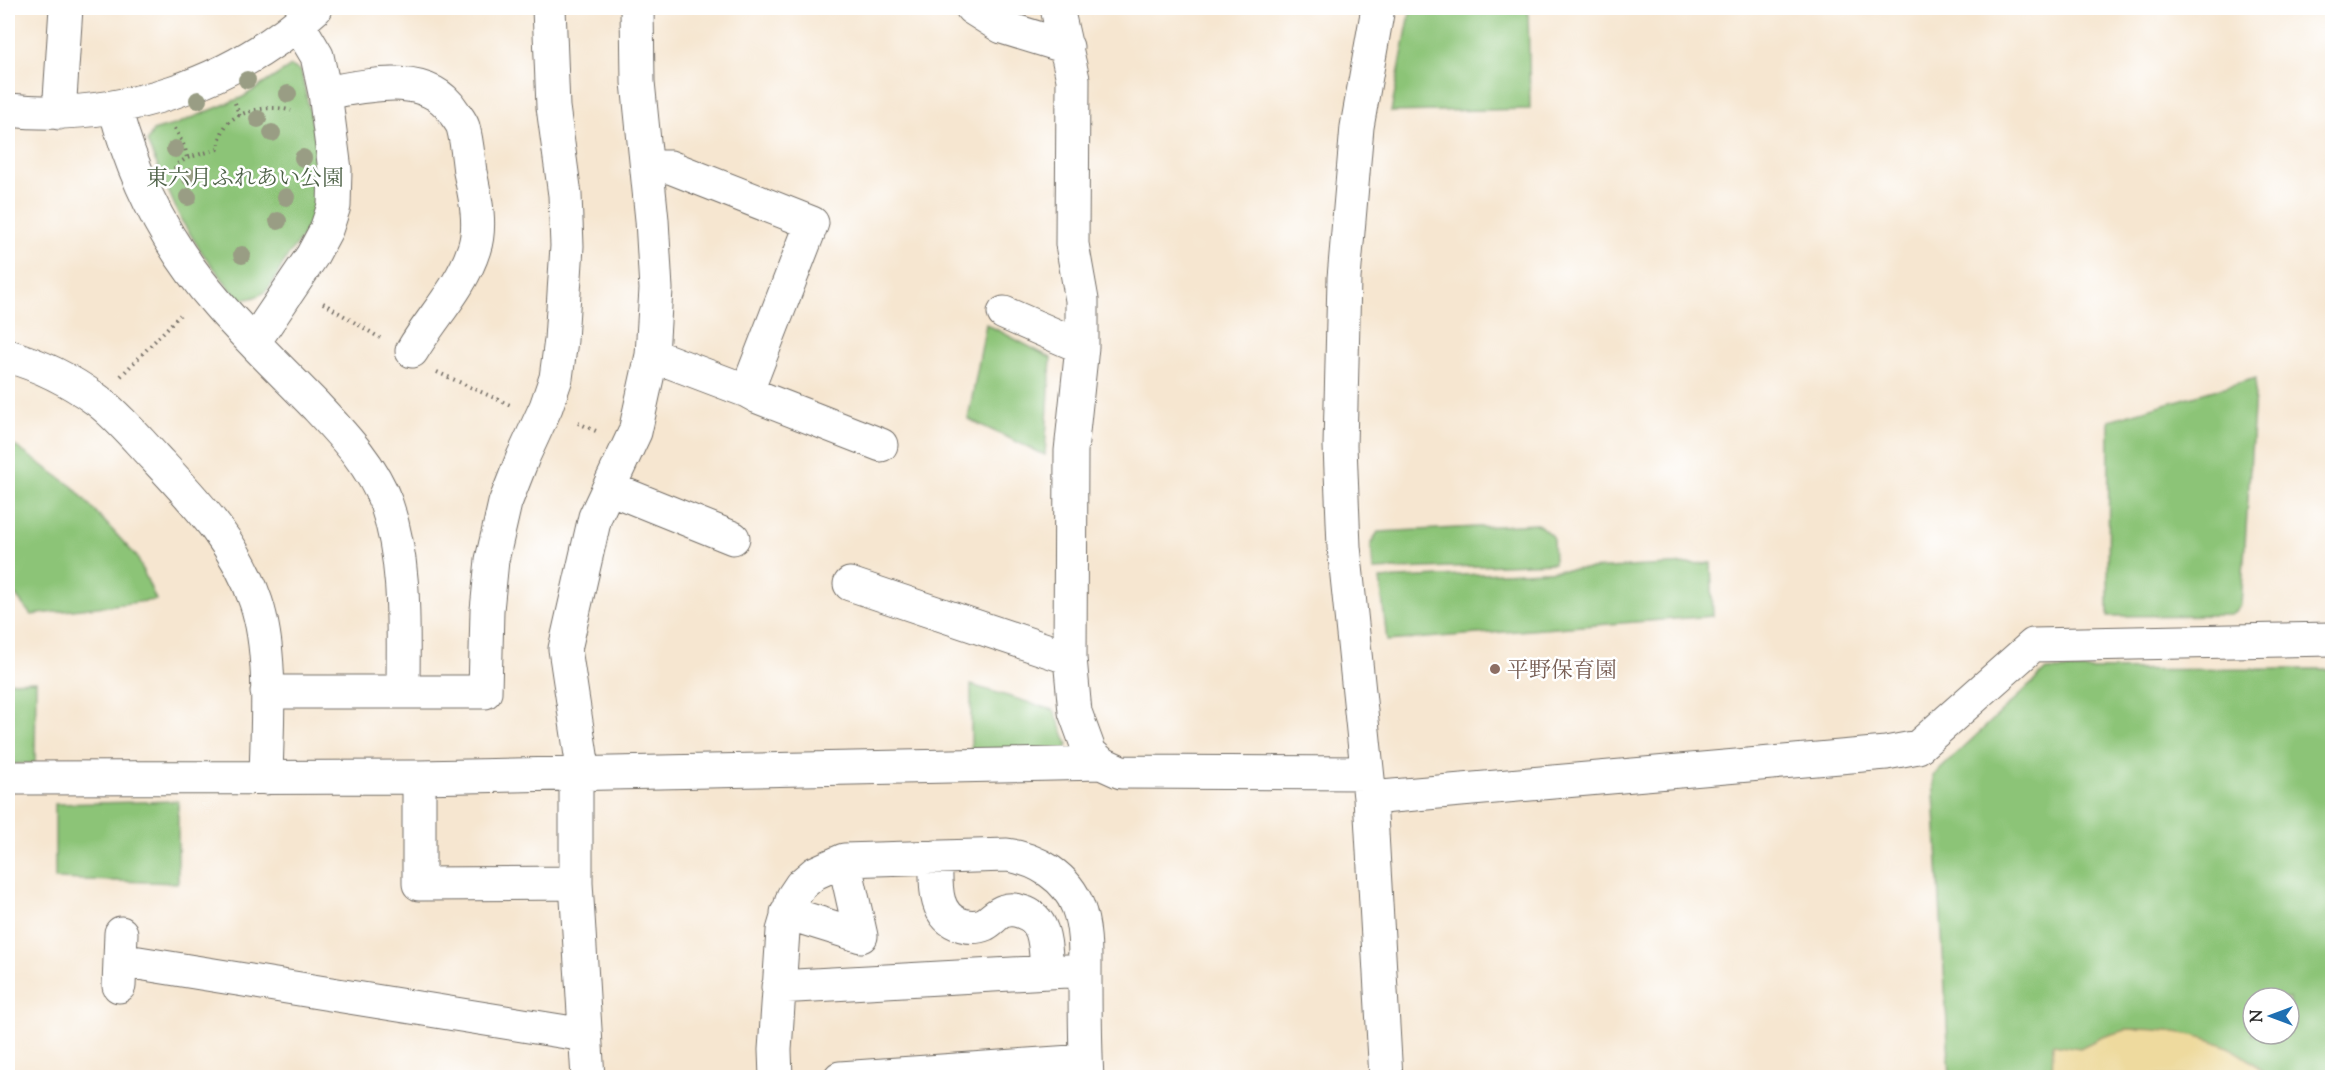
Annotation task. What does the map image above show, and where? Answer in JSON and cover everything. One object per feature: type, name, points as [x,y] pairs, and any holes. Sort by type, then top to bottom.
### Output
[{"type":"street","points":[[59,113],[66,8]]},
{"type":"street","points":[[267,692],[485,692],[486,610],[492,560],[505,503],[546,408],[556,378],[561,340],[567,246],[565,195],[553,107],[549,8]]},
{"type":"street","points":[[588,1077],[576,883],[580,775],[565,649],[595,517],[629,447],[652,355],[656,289],[638,82],[637,8]]},
{"type":"street","points":[[972,8],[1002,27],[1066,47]]},
{"type":"street","points":[[1057,8],[1073,79],[1072,244],[1082,300],[1082,347],[1071,452],[1070,658],[1075,711],[1090,753],[1101,764],[1120,772],[1369,786],[1886,753],[1918,747],[2033,645],[2332,639]]},
{"type":"street","points":[[1378,8],[1357,127],[1344,278],[1340,434],[1344,547],[1369,786],[1386,1077]]},
{"type":"street","points":[[8,110],[59,113],[115,108],[186,88],[223,72],[307,16],[325,93],[335,170],[334,206],[326,230],[312,256],[254,342]]},
{"type":"street","points":[[325,93],[365,86],[400,84],[423,88],[446,99],[462,125],[477,213],[475,247],[460,282],[428,324],[412,351]]},
{"type":"street","points":[[115,108],[126,148],[162,228],[189,271],[339,430],[366,464],[385,501],[397,542],[403,586],[403,692]]},
{"type":"street","points":[[647,166],[670,167],[812,223],[747,391]]},
{"type":"street","points":[[1004,313],[1082,347]]},
{"type":"street","points":[[652,355],[882,445]]},
{"type":"street","points":[[8,356],[62,377],[98,400],[198,504],[221,534],[240,566],[258,612],[264,640],[267,692],[266,778]]},
{"type":"street","points":[[609,488],[733,538]]},
{"type":"street","points":[[850,584],[1070,658]]},
{"type":"street","points":[[8,778],[580,775],[1101,764]]},
{"type":"street","points":[[418,777],[419,884],[576,883]]},
{"type":"street","points":[[776,1077],[775,1050],[783,930],[793,897],[801,885],[815,873],[844,860],[1007,855],[1025,857],[1047,869],[1068,890],[1078,906],[1082,925],[1086,1069],[840,1077]]},
{"type":"street","points":[[936,857],[937,893],[943,912],[959,925],[968,927],[985,924],[1000,912],[1008,910],[1025,912],[1044,933],[1047,972]]},
{"type":"street","points":[[787,913],[861,936],[844,860]]},
{"type":"street","points":[[120,960],[585,1035]]},
{"type":"street","points":[[778,987],[1085,970]]},
{"type":"path","points":[[174,173],[176,165],[187,158],[218,149],[220,137],[229,122],[255,109],[282,107],[297,113]]},
{"type":"path","points":[[174,126],[185,148],[187,158]]},
{"type":"path","points":[[98,400],[195,300],[207,291]]},
{"type":"path","points":[[546,408],[629,447]]},
{"type":"green space","points":[[1411,8],[1528,8],[1530,109],[1391,112]]},
{"type":"green space","name":"東六月ふれあい公園","points":[[291,66],[301,71],[313,126],[319,183],[317,202],[309,226],[287,257],[272,284],[257,296],[239,300],[203,254],[181,220],[147,142],[153,131],[177,124],[243,97]]},
{"type":"green space","points":[[986,324],[1051,358],[1045,455],[968,419]]},
{"type":"green space","points":[[2256,378],[2241,605],[2231,615],[2108,616],[2109,420]]},
{"type":"green space","points":[[8,441],[73,487],[137,557],[156,600],[31,615],[8,586]]},
{"type":"green space","points":[[1538,524],[1553,537],[1554,563],[1373,570],[1371,543],[1378,532]]},
{"type":"green space","points":[[1711,563],[1713,616],[1387,641],[1380,579]]},
{"type":"green space","points":[[2332,669],[2332,1077],[1950,1077],[1933,776],[2046,670]]},
{"type":"green space","points":[[36,681],[35,763],[8,764],[8,682]]},
{"type":"green space","points":[[971,685],[1054,710],[1068,744],[1064,753],[971,753]]},
{"type":"green space","points":[[178,801],[178,883],[55,879],[55,804]]},
{"type":"sand","points":[[2128,1029],[2185,1034],[2222,1044],[2254,1063],[2268,1077],[2052,1077],[2053,1044],[2080,1048],[2100,1038]]},
{"type":"place","name":"平野保育園","points":[[1495,669]]}]
